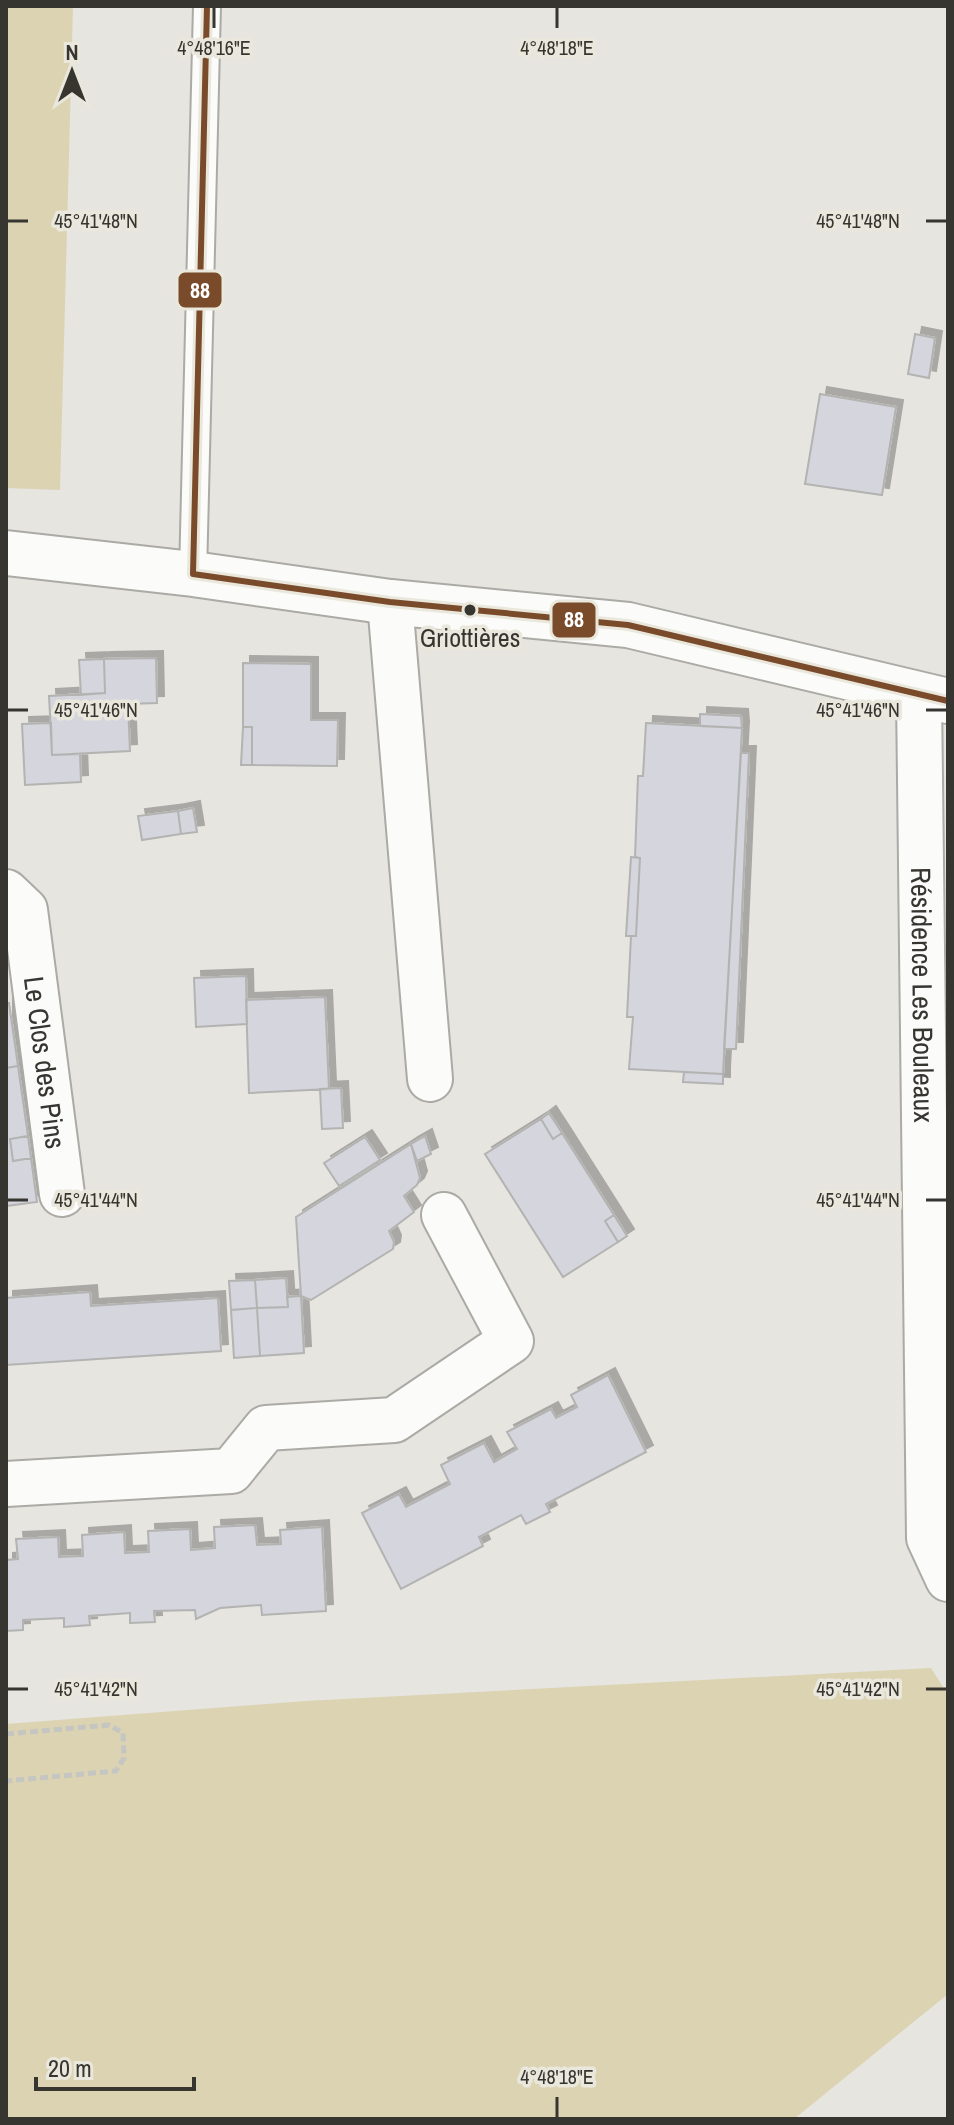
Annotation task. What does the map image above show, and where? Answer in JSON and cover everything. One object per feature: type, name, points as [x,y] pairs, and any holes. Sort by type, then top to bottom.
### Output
[{"type":"street","points":[[6,553],[193,574],[390,602],[628,625],[933,698]]},
{"type":"street","points":[[390,602],[430,1079]]},
{"type":"street","name":"Résidence Les Bouleaux","points":[[933,698],[929,1538],[948,1579]]},
{"type":"street","name":"Le Clos des Pins","points":[[6,892],[25,910],[62,1194]]},
{"type":"street","points":[[6,1484],[231,1471],[266,1428],[394,1420],[511,1341],[444,1215]]},
{"type":"lane","points":[[193,574],[207,6]]},
{"type":"path","points":[[6,1734],[109,1725],[123,1733],[124,1758],[116,1771],[6,1781]]},
{"type":"shaded area","points":[[6,6],[73,6],[60,490],[6,488]]},
{"type":"shaded area","points":[[931,1668],[948,1695],[948,1994],[794,2119],[6,2119],[6,1724],[306,1701]]},
{"type":"building","points":[[915,334],[935,338],[929,378],[908,374]]},
{"type":"building","points":[[820,394],[896,407],[882,495],[805,484]]},
{"type":"building","points":[[156,658],[157,703],[128,704],[130,751],[52,755],[49,696],[105,693],[104,659]]},
{"type":"building","points":[[104,659],[105,693],[81,695],[79,660]]},
{"type":"building","points":[[243,663],[311,664],[311,720],[338,720],[337,766],[252,765],[252,727],[243,727]]},
{"type":"building","points":[[700,714],[741,716],[742,728],[700,726]]},
{"type":"building","points":[[51,723],[52,755],[80,754],[81,782],[25,785],[22,724]]},
{"type":"building","points":[[646,723],[742,728],[723,1074],[629,1069],[633,1017],[627,1017],[631,936],[636,936],[640,858],[635,857],[638,776],[643,776]]},
{"type":"building","points":[[243,727],[252,727],[252,765],[241,765]]},
{"type":"building","points":[[741,753],[749,753],[736,1049],[724,1049]]},
{"type":"building","points":[[193,808],[197,832],[181,834],[178,811]]},
{"type":"building","points":[[178,811],[181,834],[142,840],[138,816]]},
{"type":"building","points":[[631,857],[640,858],[636,936],[626,936]]},
{"type":"building","points":[[246,976],[247,1024],[196,1027],[194,978]]},
{"type":"building","points":[[325,997],[329,1089],[249,1093],[246,1000]]},
{"type":"building","points":[[6,1003],[9,1003],[18,1066],[6,1068]]},
{"type":"building","points":[[18,1066],[28,1136],[10,1139],[13,1161],[31,1158],[37,1202],[6,1206],[6,1068]]},
{"type":"building","points":[[684,1072],[723,1074],[723,1084],[683,1082]]},
{"type":"building","points":[[341,1088],[343,1128],[322,1129],[320,1089]]},
{"type":"building","points":[[549,1113],[562,1133],[553,1139],[541,1119]]},
{"type":"building","points":[[541,1119],[553,1139],[562,1133],[614,1215],[605,1221],[618,1242],[563,1277],[485,1154]]},
{"type":"building","points":[[28,1136],[31,1158],[13,1161],[10,1139]]},
{"type":"building","points":[[425,1136],[431,1154],[417,1161],[411,1144]]},
{"type":"building","points":[[365,1137],[380,1160],[339,1186],[324,1163]]},
{"type":"building","points":[[411,1144],[420,1178],[417,1185],[404,1196],[414,1212],[389,1231],[394,1242],[393,1249],[311,1300],[301,1296],[296,1217]]},
{"type":"building","points":[[614,1215],[627,1236],[618,1242],[605,1221]]},
{"type":"building","points":[[286,1278],[288,1307],[257,1308],[255,1280]]},
{"type":"building","points":[[255,1280],[257,1308],[231,1310],[229,1281]]},
{"type":"building","points":[[90,1292],[91,1306],[218,1298],[221,1351],[6,1365],[6,1298]]},
{"type":"building","points":[[301,1296],[304,1353],[260,1356],[257,1308],[288,1307],[287,1297]]},
{"type":"building","points":[[257,1308],[260,1356],[234,1358],[231,1310]]},
{"type":"building","points":[[608,1375],[646,1452],[546,1504],[550,1512],[526,1524],[521,1515],[479,1537],[483,1546],[401,1589],[362,1513],[399,1494],[406,1507],[450,1484],[441,1465],[484,1443],[494,1462],[517,1449],[507,1432],[551,1409],[556,1418],[577,1407],[571,1395]]},
{"type":"building","points":[[255,1525],[257,1545],[281,1544],[280,1530],[322,1527],[326,1611],[262,1615],[261,1605],[220,1608],[196,1619],[195,1610],[154,1611],[155,1622],[130,1623],[130,1613],[89,1616],[90,1625],[64,1627],[64,1618],[23,1620],[23,1630],[6,1631],[6,1560],[18,1559],[16,1539],[58,1537],[59,1557],[83,1556],[82,1535],[124,1532],[125,1553],[149,1552],[148,1531],[190,1529],[191,1550],[215,1548],[214,1527]]},
{"type":"transit line","name":"88","points":[[193,574],[207,6]]},
{"type":"transit line","name":"88","points":[[193,574],[390,602],[628,625],[948,701]]},
{"type":"place","name":"Griottières","points":[[470,610]]}]
